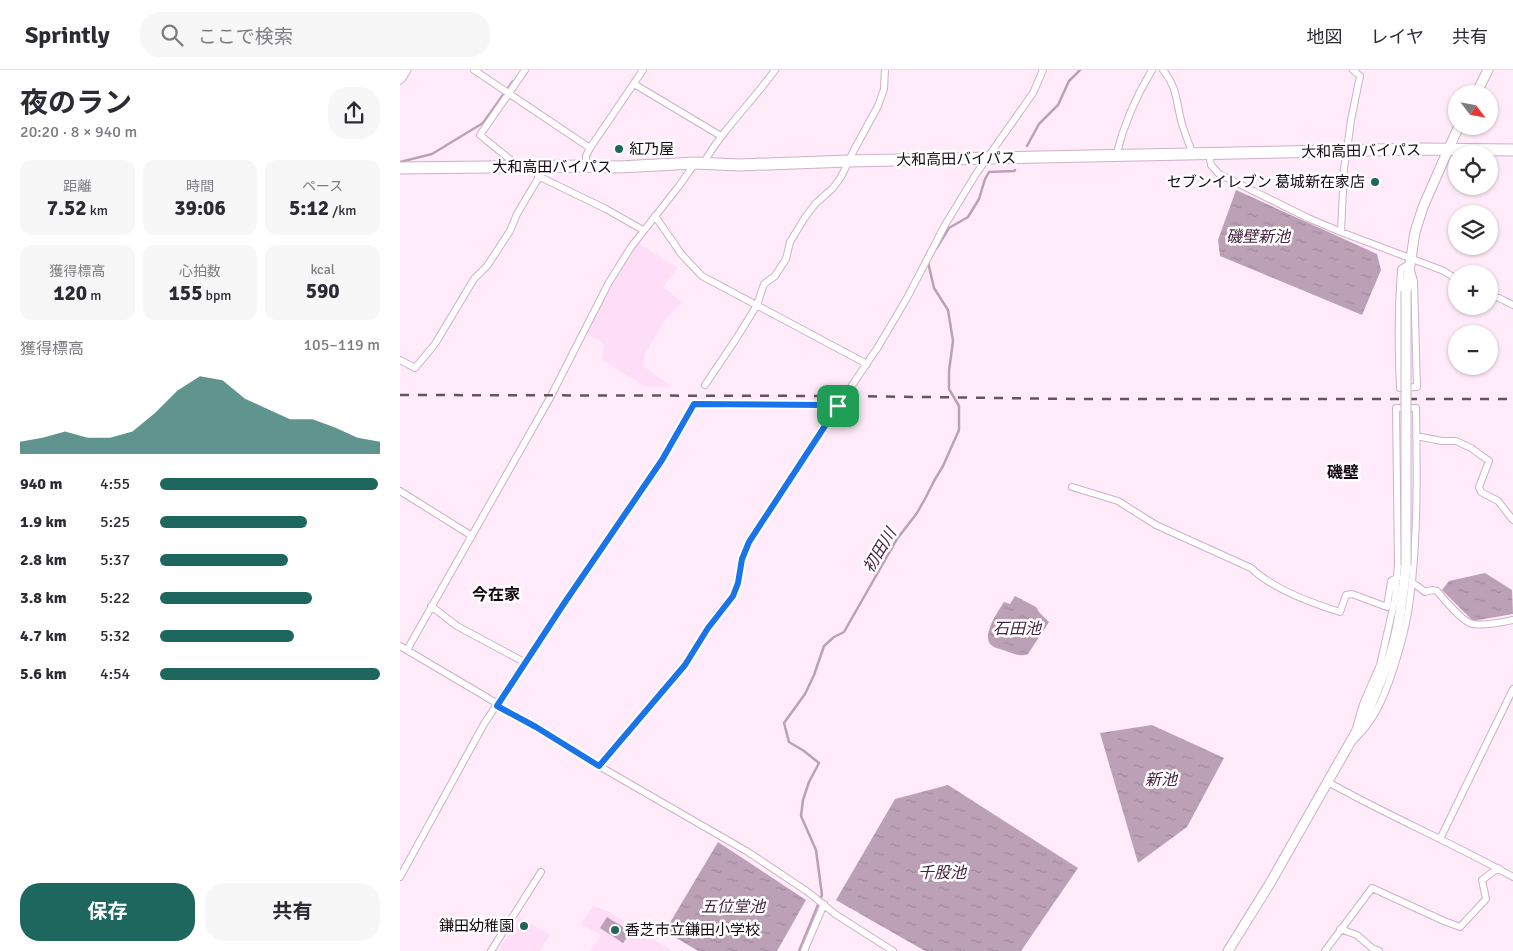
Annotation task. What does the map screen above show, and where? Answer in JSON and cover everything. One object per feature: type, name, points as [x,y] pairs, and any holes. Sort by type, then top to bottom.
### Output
[{"type":"highway","name":"大和高田バイパス","points":[[400,168],[519,167],[541,171],[586,166],[619,167],[699,163],[739,165],[987,158],[1448,150]]},
{"type":"highway","name":"大和高田バイパス","points":[[1498,150],[1513,150]]},
{"type":"street","points":[[400,79],[406,70]]},
{"type":"street","points":[[474,70],[590,148]]},
{"type":"street","points":[[519,167],[480,135],[525,70]]},
{"type":"street","points":[[586,166],[586,156],[590,148],[643,70]]},
{"type":"street","points":[[407,650],[551,396],[608,284],[631,246],[679,186],[764,87],[775,70]]},
{"type":"street","points":[[705,385],[736,340],[757,304],[764,284],[775,276],[786,259],[790,242],[804,219],[815,204],[834,188],[841,177],[878,106],[884,89],[885,70]]},
{"type":"street","points":[[599,766],[685,665],[708,628],[733,596],[738,583],[742,559],[749,542],[867,364],[907,298],[945,224],[987,158],[1033,93],[1043,70]]},
{"type":"street","points":[[1116,156],[1121,134],[1130,111],[1152,70]]},
{"type":"street","points":[[1163,70],[1170,79],[1175,92],[1182,126],[1193,154]]},
{"type":"street","points":[[1340,232],[1344,168],[1360,76],[1353,70]]},
{"type":"street","points":[[1480,85],[1488,70]]},
{"type":"street","points":[[634,84],[721,136]]},
{"type":"street","points":[[1228,951],[1269,885],[1352,742],[1379,686],[1398,628],[1406,565],[1406,291],[1415,232],[1423,208],[1448,150]]},
{"type":"street","points":[[1209,154],[1211,165],[1219,174],[1340,232],[1410,261],[1448,274]]},
{"type":"street","points":[[400,360],[416,368],[435,344],[474,279],[488,266],[510,231],[517,214],[541,171],[644,230]]},
{"type":"street","points":[[655,216],[682,255],[702,276],[867,364]]},
{"type":"street","points":[[1410,261],[1414,282],[1417,387],[1400,388],[1398,302],[1401,269],[1410,261]]},
{"type":"street","points":[[1498,298],[1513,305]]},
{"type":"street","points":[[400,877],[484,724],[662,460],[694,404],[838,406]]},
{"type":"street","points":[[1396,408],[1416,408],[1415,511],[1410,600],[1404,630],[1379,706],[1367,725],[1352,742],[1363,704],[1380,665],[1398,577],[1396,408]]},
{"type":"street","points":[[1416,436],[1442,441],[1456,441],[1471,448],[1489,461],[1479,487],[1481,492],[1498,501],[1513,520]]},
{"type":"street","points":[[1072,487],[1118,501],[1156,525],[1251,568],[1259,576],[1283,589],[1321,606],[1340,612],[1346,595],[1352,594],[1387,607],[1391,581],[1398,577]]},
{"type":"street","points":[[400,492],[472,536]]},
{"type":"street","points":[[1412,583],[1425,592],[1437,591],[1464,619],[1473,624],[1499,624],[1513,620]]},
{"type":"street","points":[[431,606],[457,626],[524,662]]},
{"type":"street","points":[[400,646],[599,766],[748,852],[821,902],[835,914],[893,951]]},
{"type":"street","points":[[1440,839],[1513,690]]},
{"type":"street","points":[[1328,782],[1363,802],[1513,877]]},
{"type":"street","points":[[1325,951],[1372,888],[1460,927],[1486,899],[1482,880],[1498,868]]},
{"type":"street","points":[[491,951],[541,872]]},
{"type":"street","points":[[804,951],[821,902]]},
{"type":"street","points":[[1340,929],[1357,935],[1371,949],[1379,951]]},
{"type":"shaded area","points":[[637,242],[677,268],[663,287],[682,302],[666,319],[646,352],[642,365],[672,387],[645,386],[602,360],[604,344],[585,333]]},
{"type":"shaded area","name":"香芝市立鎌田小学校","points":[[593,906],[609,912],[673,951],[591,951],[601,935],[581,924]]},
{"type":"shaded area","name":"鎌田幼稚園","points":[[519,917],[550,935],[540,951],[498,951]]},
{"type":"water","name":"磯壁新池","points":[[1236,190],[1377,254],[1381,270],[1362,315],[1220,256],[1218,240]]},
{"type":"water","points":[[1485,573],[1512,590],[1513,614],[1473,621],[1442,590],[1449,581]]},
{"type":"water","name":"石田池","points":[[1015,596],[1036,607],[1049,622],[1028,654],[1025,655],[1017,655],[996,648],[988,641],[989,629],[998,611],[1004,602],[1010,604]]},
{"type":"water","name":"新池","points":[[1152,725],[1224,758],[1187,827],[1138,863],[1100,733]]},
{"type":"water","name":"千股池","points":[[948,785],[1078,868],[1021,951],[925,951],[836,900],[895,799]]},
{"type":"water","name":"五位堂池","points":[[718,842],[806,900],[777,951],[698,951],[665,931]]},
{"type":"water","points":[[607,917],[631,932],[623,943],[600,928]]},
{"type":"waterway","name":"初田川","points":[[1027,146],[1039,124],[1058,105],[1069,81],[1080,70]]},
{"type":"waterway","points":[[400,162],[432,154],[483,123],[513,81]]},
{"type":"waterway","name":"初田川","points":[[936,249],[949,228],[968,217],[979,199],[989,172],[1015,170]]},
{"type":"waterway","name":"初田川","points":[[799,951],[822,895],[816,850],[801,816],[803,800],[809,782],[819,763],[789,742],[784,723],[805,694],[824,646],[834,637],[844,632],[897,539],[917,513],[943,466],[959,430],[959,406],[949,389],[953,341],[948,310],[934,288],[928,262]]},
{"type":"railway","points":[[400,395],[844,396],[1076,399],[1513,399]]},
{"type":"place","name":"紅乃屋","points":[[619,149]]},
{"type":"place","name":"セブンイレブン 葛城新在家店","points":[[1375,182]]},
{"type":"place","name":"鎌田幼稚園","points":[[524,926]]},
{"type":"place","name":"香芝市立鎌田小学校","points":[[615,930]]},
{"type":"district","name":"磯壁","points":[[1343,472]]},
{"type":"district","name":"今在家","points":[[496,594]]},
{"type":"route","points":[[694,404],[838,406],[749,542],[742,559],[738,583],[733,596],[718,613],[685,665],[599,766],[536,727],[497,706],[524,662],[537,646],[662,460],[694,404]]}]
